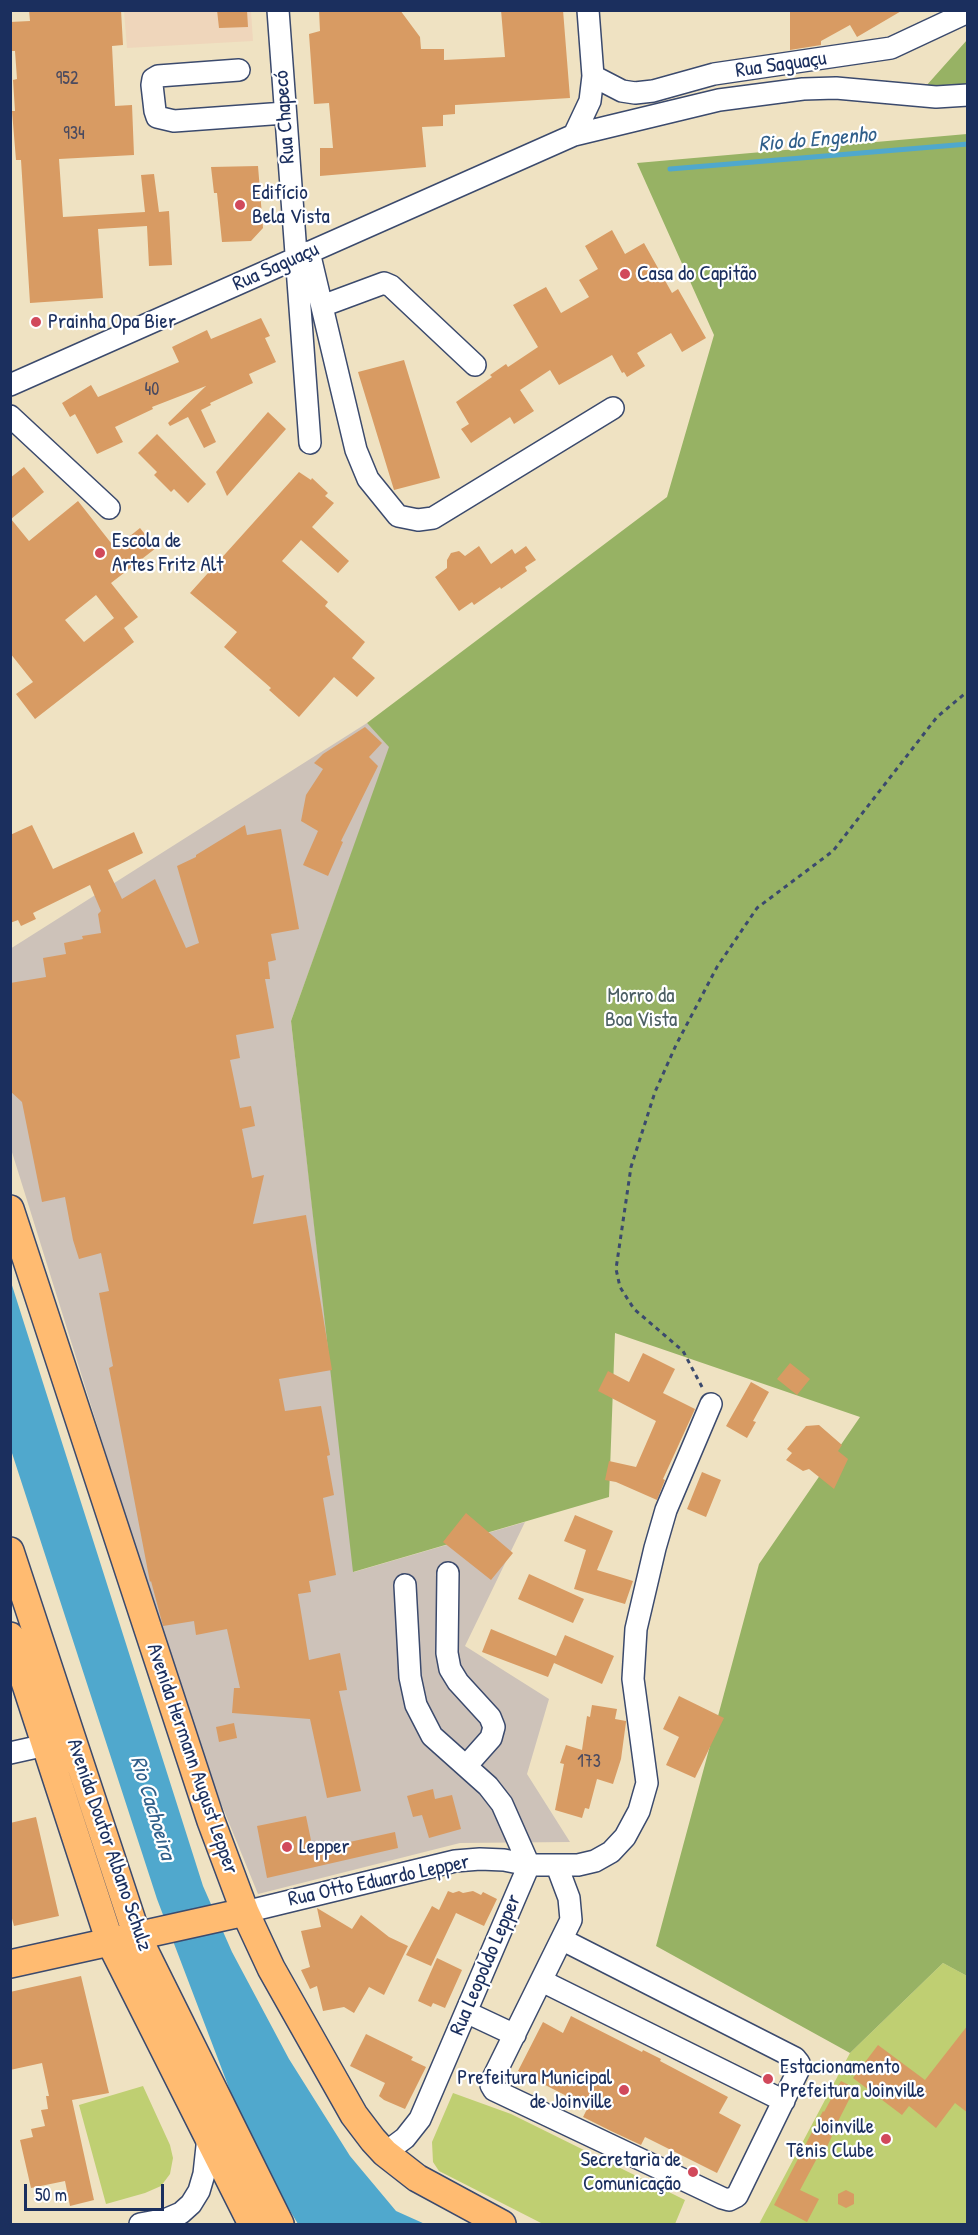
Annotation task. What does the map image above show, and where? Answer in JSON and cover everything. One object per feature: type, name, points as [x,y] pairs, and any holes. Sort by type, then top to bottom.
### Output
[{"type":"main road","name":"Avenida Hermann August Lepper","points":[[10,1209],[211,1821],[234,1914],[271,1968],[354,2115],[385,2153],[417,2178],[502,2224]]},
{"type":"main road","name":"Avenida Doutor Albano Schulz","points":[[10,1551],[144,1934],[280,2224]]},
{"type":"main road","name":"Avenida Doutor Albano Schulz","points":[[10,1636],[110,1942],[252,2224]]},
{"type":"main road","points":[[10,1964],[234,1914]]},
{"type":"street","name":"Rua Chapecó","points":[[278,10],[285,113],[302,256]]},
{"type":"street","points":[[574,135],[590,101],[593,76],[588,10]]},
{"type":"street","name":"Rua Saguaçu","points":[[593,76],[622,91],[635,93],[653,91],[714,74],[891,48],[968,12]]},
{"type":"street","points":[[771,66],[782,80],[795,90]]},
{"type":"street","points":[[756,95],[766,82],[771,66]]},
{"type":"street","points":[[239,70],[158,76],[153,79],[155,111],[158,117],[174,121],[285,113]]},
{"type":"street","name":"Rua Saguaçu","points":[[10,385],[574,135],[719,100],[795,90],[836,88],[926,96],[968,95]]},
{"type":"street","points":[[653,91],[660,113]]},
{"type":"street","points":[[302,256],[322,306],[356,450],[368,479],[398,516],[418,520],[433,518],[613,408]]},
{"type":"street","points":[[302,256],[310,443]]},
{"type":"street","points":[[322,306],[384,283],[391,286],[475,365]]},
{"type":"street","points":[[13,423],[109,508]]},
{"type":"street","name":"Rua Otto Eduardo Lepper","points":[[234,1914],[455,1861],[496,1860],[529,1865],[578,1865],[595,1861],[611,1852],[625,1837],[639,1811],[646,1783],[633,1679],[636,1629],[666,1510],[711,1404]]},
{"type":"street","points":[[448,1573],[447,1653],[450,1669],[458,1682],[490,1717],[494,1727],[491,1738],[467,1765]]},
{"type":"street","points":[[405,1585],[410,1677],[416,1705],[432,1736],[467,1765],[502,1804],[529,1865]]},
{"type":"street","points":[[10,1753],[46,1745]]},
{"type":"street","name":"Rua Leopoldo Lepper","points":[[385,2153],[405,2138],[420,2120],[529,1865]]},
{"type":"street","points":[[557,1866],[571,1908],[571,1920],[491,2085],[494,2090],[729,2200],[736,2196],[784,2101],[798,2071],[799,2063],[795,2058],[563,1940]]},
{"type":"street","points":[[542,1981],[784,2101]]},
{"type":"street","points":[[466,2012],[515,2035]]},
{"type":"street","points":[[140,2224],[181,2213],[191,2204],[200,2191],[208,2137]]},
{"type":"path","points":[[711,1404],[683,1351],[634,1309],[620,1287],[616,1269],[632,1167],[656,1092],[676,1045],[717,967],[757,908],[833,851],[937,717],[968,691]]},
{"type":"shaded area","points":[[124,11],[251,11],[253,41],[127,48]]},
{"type":"shaded area","name":"Lepper","points":[[367,723],[390,747],[291,1021],[354,1572],[525,1522],[465,1646],[549,1699],[527,1774],[570,1842],[460,1843],[258,1894],[196,1742],[11,1149],[10,949]]},
{"type":"green space","points":[[967,40],[967,85],[926,86]]},
{"type":"green space","name":"Morro da Boa Vista","points":[[967,134],[967,1976],[943,1963],[850,2053],[656,1946],[759,1564],[860,1417],[615,1333],[609,1497],[353,1572],[291,1021],[389,747],[367,723],[667,497],[714,335],[637,163]]},
{"type":"green space","name":"Joinville Tênis Clube","points":[[943,1963],[967,1976],[967,2224],[759,2224],[850,2053]]},
{"type":"green space","points":[[143,2086],[170,2145],[173,2158],[170,2174],[161,2186],[106,2204],[79,2105]]},
{"type":"green space","points":[[453,2093],[511,2114],[685,2200],[675,2224],[543,2224],[439,2171],[433,2162],[432,2142]]},
{"type":"water","name":"Rio Cachoeira","points":[[10,1279],[203,1886],[232,1952],[289,2059],[350,2156],[396,2211],[425,2224],[298,2224],[261,2163],[242,2122],[157,1899],[11,1450]]},
{"type":"building","points":[[29,10],[121,10],[123,45],[112,46],[115,106],[132,105],[134,155],[59,159],[63,217],[145,212],[141,175],[154,174],[159,212],[169,211],[172,265],[149,266],[147,226],[98,229],[103,298],[30,303],[21,160],[16,160],[12,111],[15,111],[13,80],[17,79],[15,51],[10,51],[10,22],[30,21]]},
{"type":"building","points":[[217,10],[247,10],[248,27],[219,28]]},
{"type":"building","points":[[319,10],[400,10],[420,37],[421,49],[444,49],[444,60],[505,57],[501,10],[563,10],[570,98],[455,105],[455,114],[443,115],[443,126],[422,127],[426,167],[320,176],[320,148],[333,148],[329,103],[314,104],[309,34],[320,31]]},
{"type":"building","points":[[790,10],[903,10],[857,37],[850,25],[821,41],[821,45],[790,50]]},
{"type":"building","name":"Edifício Bela Vista","points":[[258,166],[263,228],[251,241],[222,242],[217,193],[214,193],[211,167]]},
{"type":"building","points":[[612,230],[625,254],[644,243],[672,293],[678,289],[706,338],[682,352],[671,333],[637,353],[645,366],[627,377],[624,372],[622,373],[612,355],[559,385],[550,370],[520,390],[534,411],[514,424],[510,417],[471,443],[461,429],[469,424],[456,402],[492,377],[490,375],[506,364],[508,367],[538,347],[513,305],[546,287],[561,313],[589,297],[579,280],[598,269],[585,246]]},
{"type":"building","points":[[261,318],[270,336],[265,338],[276,362],[249,374],[253,383],[210,403],[211,405],[201,410],[216,442],[204,448],[188,417],[170,426],[168,423],[206,386],[152,407],[153,409],[115,427],[123,442],[97,454],[75,414],[70,417],[62,403],[91,385],[98,397],[179,362],[172,347],[207,330],[211,339]]},
{"type":"building","points":[[404,360],[440,478],[394,490],[358,372]]},
{"type":"building","points":[[268,412],[286,429],[227,496],[216,472]]},
{"type":"building","points":[[157,434],[206,484],[188,503],[174,489],[171,492],[154,475],[157,472],[138,453]]},
{"type":"building","points":[[24,467],[44,492],[11,519],[29,541],[78,501],[115,548],[140,528],[156,548],[111,583],[138,617],[124,628],[134,642],[35,719],[16,694],[33,682],[10,653],[10,478]],"holes":[[[96,595],[114,618],[84,642],[65,620]]]},
{"type":"building","points":[[299,472],[311,480],[312,478],[328,493],[325,496],[334,503],[312,527],[349,561],[338,573],[301,540],[282,561],[328,602],[325,606],[365,642],[352,658],[375,678],[357,697],[334,677],[299,717],[269,690],[271,688],[224,647],[237,632],[190,593]]},
{"type":"building","points":[[479,546],[491,564],[512,549],[515,554],[526,546],[536,560],[525,567],[527,571],[501,589],[500,587],[474,605],[472,602],[459,611],[435,577],[447,568],[447,560],[451,553],[459,551],[465,556]]},
{"type":"building","points":[[365,727],[382,743],[369,757],[378,766],[341,841],[343,842],[328,876],[303,865],[318,831],[301,821],[306,795],[323,769],[314,763],[323,754]]},
{"type":"building","points":[[32,825],[53,869],[134,832],[143,853],[108,870],[122,899],[155,879],[186,948],[199,943],[177,866],[196,857],[245,825],[247,835],[281,829],[299,929],[271,934],[276,960],[268,962],[270,979],[265,979],[274,1028],[236,1035],[240,1058],[230,1060],[240,1108],[251,1106],[255,1126],[242,1129],[252,1178],[264,1175],[253,1224],[306,1215],[332,1370],[279,1379],[285,1411],[321,1406],[330,1455],[327,1456],[334,1495],[323,1498],[336,1575],[309,1581],[311,1592],[298,1594],[309,1660],[340,1653],[347,1690],[339,1691],[361,1791],[327,1798],[310,1719],[232,1713],[234,1688],[240,1688],[227,1629],[196,1635],[194,1621],[163,1626],[150,1582],[109,1368],[113,1366],[99,1293],[109,1291],[101,1253],[79,1259],[65,1197],[42,1202],[22,1102],[10,1091],[10,983],[46,977],[43,958],[66,954],[64,943],[83,939],[82,936],[101,933],[98,914],[101,911],[90,885],[33,913],[36,919],[21,926],[18,920],[10,923],[10,835]]},
{"type":"building","points":[[643,1353],[675,1369],[663,1393],[695,1409],[663,1479],[665,1480],[657,1500],[616,1482],[605,1480],[609,1461],[636,1467],[656,1421],[598,1391],[608,1371],[629,1382]]},
{"type":"building","points":[[790,1363],[810,1379],[797,1395],[777,1379]]},
{"type":"building","points":[[751,1382],[769,1392],[753,1421],[756,1422],[747,1438],[726,1426]]},
{"type":"building","points":[[819,1425],[842,1445],[838,1451],[848,1459],[834,1489],[809,1469],[803,1471],[786,1460],[792,1453],[787,1449],[806,1426]]},
{"type":"building","points":[[702,1472],[721,1480],[706,1517],[687,1509]]},
{"type":"building","points":[[466,1513],[513,1553],[491,1580],[443,1542]]},
{"type":"building","points":[[575,1515],[613,1531],[597,1570],[633,1581],[625,1604],[574,1589],[586,1550],[564,1541]]},
{"type":"building","points":[[529,1574],[584,1599],[573,1623],[518,1599]]},
{"type":"building","points":[[491,1629],[556,1656],[565,1635],[614,1656],[602,1684],[554,1663],[548,1677],[482,1652]]},
{"type":"building","points":[[679,1696],[724,1718],[695,1778],[666,1765],[679,1737],[663,1729]]},
{"type":"building","points":[[592,1705],[617,1709],[615,1719],[626,1722],[621,1759],[613,1784],[597,1779],[589,1809],[585,1808],[582,1818],[555,1810],[564,1764],[560,1763],[566,1745],[582,1750],[587,1716],[590,1717]]},
{"type":"building","points":[[234,1723],[237,1738],[219,1742],[216,1727]]},
{"type":"building","points":[[433,1789],[435,1799],[452,1795],[461,1829],[429,1838],[422,1815],[413,1817],[407,1796]]},
{"type":"building","name":"Lepper","points":[[306,1816],[313,1850],[395,1832],[398,1848],[267,1878],[257,1826]]},
{"type":"building","points":[[36,1817],[59,1916],[14,1926],[10,1911],[10,1823]]},
{"type":"building","points":[[448,1891],[463,1893],[473,1891],[481,1895],[483,1892],[497,1899],[484,1926],[456,1913],[431,1966],[406,1955],[432,1906],[439,1910]]},
{"type":"building","points":[[317,1908],[352,1929],[361,1915],[389,1937],[408,1946],[384,1995],[369,1987],[354,2013],[344,2007],[323,2011],[317,1986],[310,1989],[301,1970],[310,1967],[301,1931],[321,1927]]},
{"type":"building","points":[[437,1958],[462,1970],[445,2008],[433,2003],[431,2007],[418,2001]]},
{"type":"building","points":[[81,1976],[109,2093],[72,2100],[94,2200],[70,2206],[65,2181],[31,2188],[20,2140],[33,2137],[31,2129],[45,2126],[41,2110],[48,2109],[46,2096],[49,2096],[42,2063],[10,2070],[10,1992]]},
{"type":"building","name":"Prefeitura Municipal de Joinville","points":[[571,2016],[642,2052],[643,2050],[661,2059],[660,2061],[728,2097],[719,2113],[741,2125],[717,2173],[645,2137],[641,2145],[583,2117],[588,2107],[518,2071],[543,2022],[563,2033]]},
{"type":"building","points":[[968,2025],[968,2113],[955,2103],[936,2128],[909,2106],[902,2115],[853,2078],[878,2045],[925,2080]]},
{"type":"building","points":[[366,2034],[413,2057],[411,2060],[426,2067],[405,2109],[379,2096],[385,2083],[350,2066]]},
{"type":"building","points":[[841,2081],[855,2088],[826,2149],[823,2147],[800,2190],[819,2199],[807,2222],[774,2205]]},
{"type":"building","points":[[846,2190],[854,2194],[854,2204],[846,2208],[838,2204],[838,2194]]},
{"type":"waterway","name":"Rio do Engenho","points":[[670,169],[968,144]]},
{"type":"place","name":"Edifício Bela Vista","points":[[240,205]]},
{"type":"place","name":"Casa do Capitão","points":[[625,274]]},
{"type":"place","name":"Prainha Opa Bier","points":[[36,322]]},
{"type":"place","name":"Escola de Artes Fritz Alt","points":[[100,553]]},
{"type":"place","name":"Lepper","points":[[287,1847]]},
{"type":"place","name":"Estacionamento Prefeitura Joinville","points":[[768,2079]]},
{"type":"place","name":"Prefeitura Municipal de Joinville","points":[[624,2090]]},
{"type":"place","name":"Joinville Tênis Clube","points":[[886,2139]]},
{"type":"place","name":"Secretaria de Comunicação","points":[[693,2172]]}]
